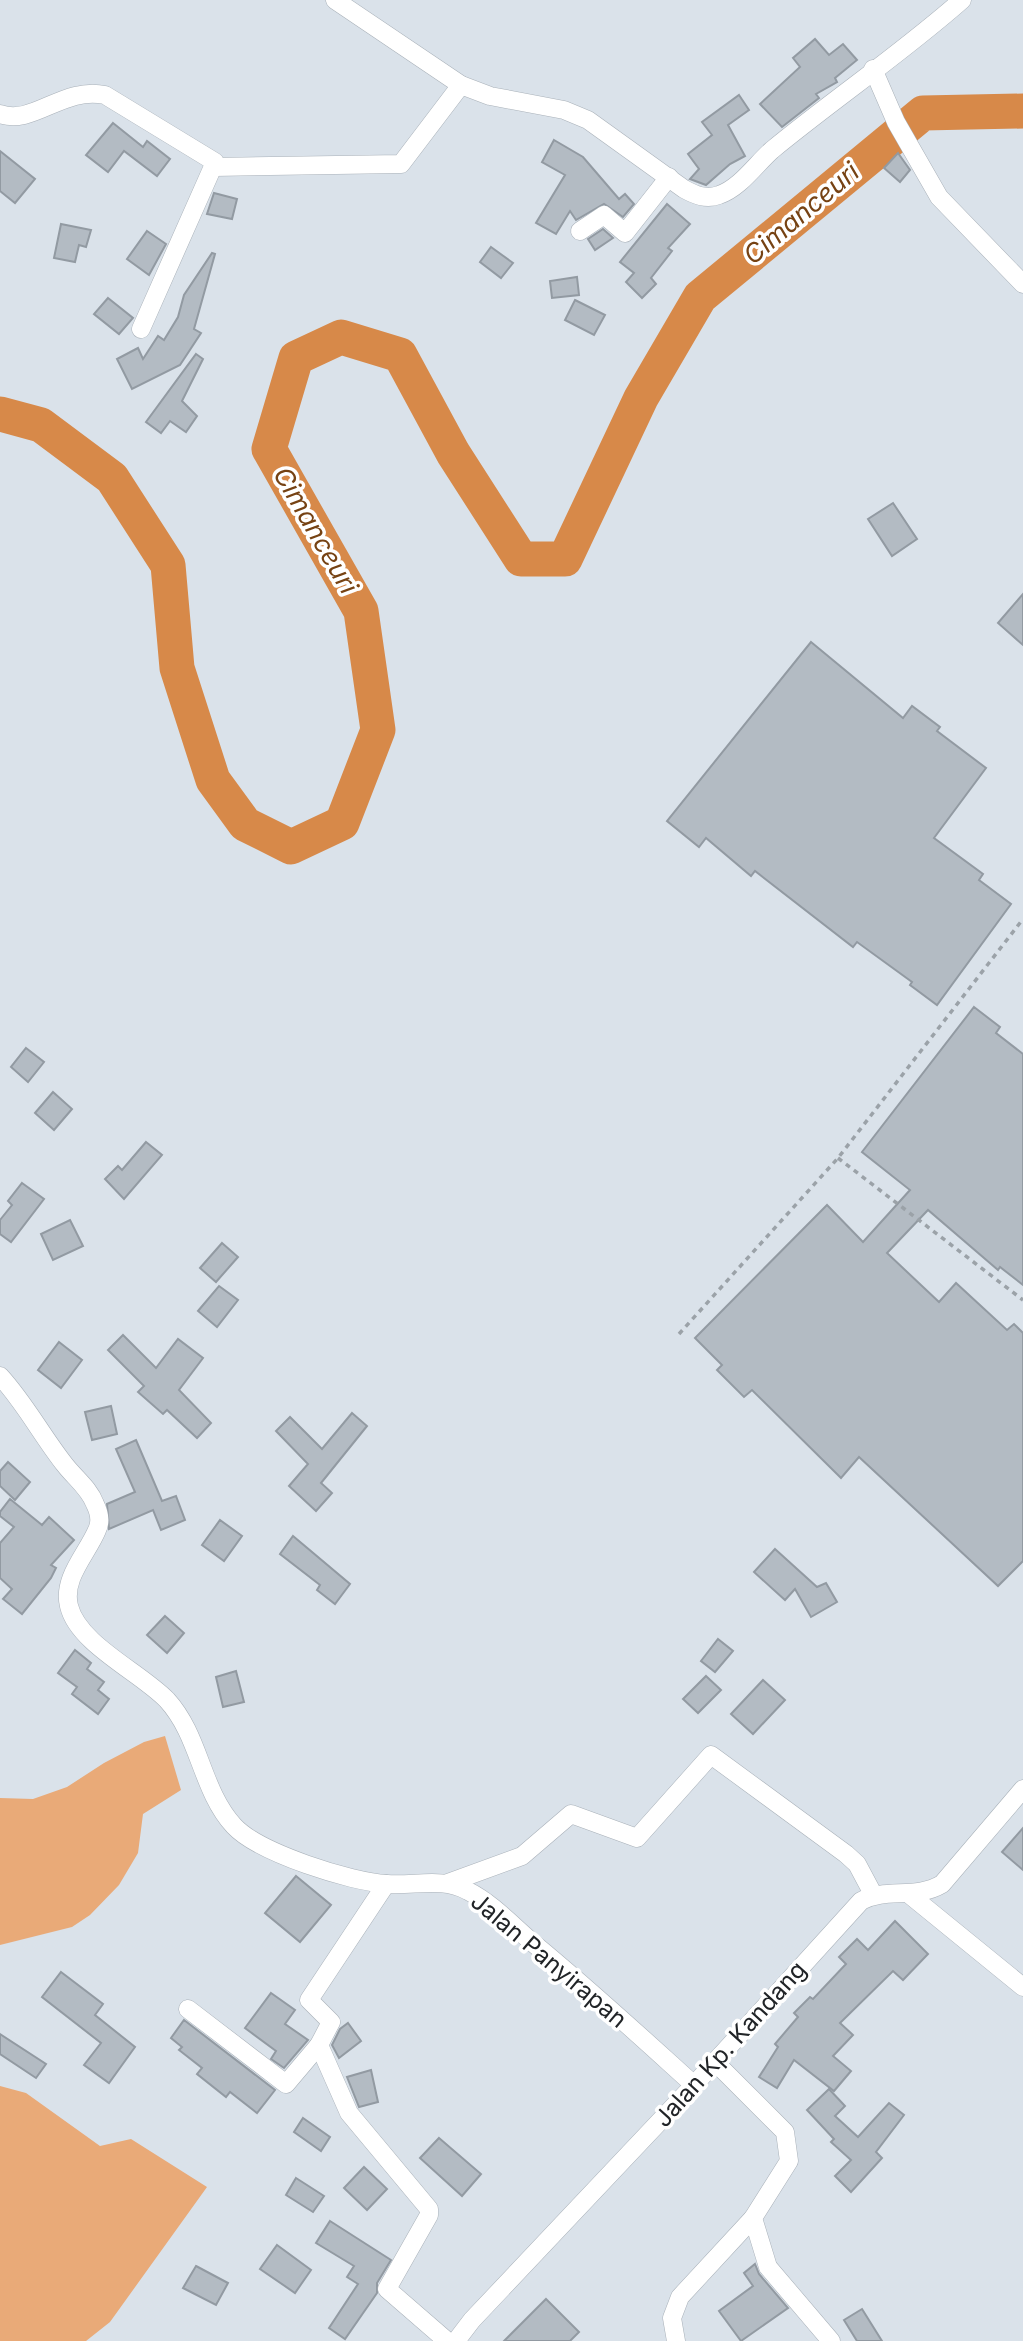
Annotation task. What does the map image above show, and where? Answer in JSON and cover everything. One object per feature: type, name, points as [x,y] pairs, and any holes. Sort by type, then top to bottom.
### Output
[{"type":"street","points":[[335,0],[426,65],[461,85],[490,96],[564,110],[588,120],[696,196],[720,195],[873,69],[962,0]]},
{"type":"street","points":[[873,69],[896,122],[939,197],[1023,284]]},
{"type":"street","points":[[213,167],[401,164],[461,85]]},
{"type":"street","points":[[0,114],[16,118],[72,94],[89,92],[105,95],[213,158],[213,167],[141,329]]},
{"type":"street","points":[[580,231],[604,215],[625,233],[669,177]]},
{"type":"street","name":"Jalan Panyirapan","points":[[0,1376],[66,1466],[82,1483],[99,1516],[97,1530],[86,1546],[69,1591],[68,1604],[73,1617],[86,1635],[144,1679],[174,1709],[194,1746],[210,1789],[235,1827],[267,1848],[327,1871],[386,1884],[448,1883],[470,1892],[517,1929],[694,2085]]},
{"type":"street","points":[[448,1883],[522,1856],[571,1814],[637,1838],[711,1755],[846,1854],[857,1864],[873,1894],[910,1895],[929,1892],[942,1884],[1023,1789]]},
{"type":"street","points":[[188,2009],[286,2084],[319,2045],[331,2022],[310,2003],[309,1997],[386,1884]]},
{"type":"street","name":"Jalan Kp. Kandang","points":[[456,2341],[472,2320],[694,2085],[861,1901],[873,1894]]},
{"type":"street","points":[[910,1895],[1023,1987]]},
{"type":"street","points":[[319,2045],[349,2113],[367,2138],[429,2209],[429,2215],[387,2289],[447,2341]]},
{"type":"street","points":[[676,2341],[672,2318],[680,2297],[753,2218],[789,2161],[785,2132],[715,2062]]},
{"type":"street","points":[[753,2218],[768,2267],[831,2341]]},
{"type":"path","points":[[679,1334],[838,1158],[1023,919]]},
{"type":"path","points":[[838,1158],[1023,1300]]},
{"type":"shaded area","points":[[165,1736],[181,1790],[143,1814],[138,1853],[119,1885],[90,1915],[72,1927],[0,1945],[0,1798],[33,1799],[67,1787],[144,1742]]},
{"type":"shaded area","points":[[0,2086],[26,2093],[100,2146],[131,2139],[207,2187],[110,2322],[86,2341],[0,2341]]},
{"type":"building","points":[[815,39],[829,55],[843,44],[857,60],[835,78],[837,82],[816,94],[819,98],[782,127],[760,104],[800,67],[793,58]]},
{"type":"building","points":[[739,95],[749,110],[728,125],[745,156],[730,164],[706,185],[690,179],[699,169],[688,154],[712,135],[702,122]]},
{"type":"building","points":[[113,123],[143,147],[147,141],[170,159],[157,176],[124,151],[108,172],[86,155]]},
{"type":"building","points":[[554,140],[583,157],[619,199],[625,194],[634,204],[623,217],[604,204],[576,220],[570,211],[556,234],[536,223],[565,175],[542,162]]},
{"type":"building","points":[[0,151],[35,179],[15,203],[0,191]]},
{"type":"building","points":[[898,153],[910,170],[900,182],[884,168]]},
{"type":"building","points":[[214,193],[237,199],[232,219],[207,214]]},
{"type":"building","points":[[667,204],[690,224],[668,248],[672,251],[651,278],[656,284],[642,298],[626,282],[634,273],[620,262]]},
{"type":"building","points":[[61,224],[91,230],[86,247],[79,245],[75,262],[54,258]]},
{"type":"building","points":[[603,229],[613,238],[595,250],[588,239]]},
{"type":"building","points":[[147,231],[166,244],[149,275],[127,259]]},
{"type":"building","points":[[491,247],[513,263],[501,278],[480,262]]},
{"type":"building","points":[[212,253],[215,254],[194,329],[201,333],[180,365],[132,389],[117,359],[138,348],[143,359],[158,336],[164,340],[178,317],[184,295]]},
{"type":"building","points":[[577,277],[579,295],[552,298],[550,281]]},
{"type":"building","points":[[108,298],[133,318],[119,334],[94,314]]},
{"type":"building","points":[[575,300],[605,315],[594,335],[565,320]]},
{"type":"building","points":[[196,354],[203,359],[182,401],[197,416],[186,432],[170,421],[161,433],[146,422]]},
{"type":"building","points":[[893,503],[917,539],[892,556],[868,519]]},
{"type":"building","points":[[1023,594],[1023,645],[998,623]]},
{"type":"building","points":[[811,642],[903,718],[912,706],[940,727],[937,731],[986,768],[934,838],[983,874],[979,880],[1011,904],[937,1005],[910,985],[912,982],[857,942],[853,947],[755,871],[751,876],[706,838],[699,847],[667,821]]},
{"type":"building","points":[[974,1007],[1000,1027],[996,1033],[1023,1054],[1023,1285],[1000,1267],[998,1270],[928,1210],[887,1253],[939,1302],[956,1283],[1007,1330],[1014,1324],[1023,1333],[1023,1561],[998,1586],[859,1457],[841,1478],[752,1390],[744,1397],[717,1370],[722,1365],[695,1338],[827,1205],[863,1242],[910,1190],[862,1152]]},
{"type":"building","points":[[26,1048],[44,1062],[28,1082],[11,1067]]},
{"type":"building","points":[[53,1092],[72,1109],[54,1130],[35,1113]]},
{"type":"building","points":[[146,1142],[162,1155],[124,1199],[105,1179],[118,1166],[122,1170]]},
{"type":"building","points":[[22,1183],[44,1199],[11,1242],[0,1234],[0,1220],[12,1205],[8,1201]]},
{"type":"building","points":[[70,1220],[83,1246],[53,1260],[41,1234]]},
{"type":"building","points":[[222,1243],[238,1257],[216,1282],[200,1268]]},
{"type":"building","points":[[219,1286],[238,1300],[217,1327],[198,1311]]},
{"type":"building","points":[[123,1335],[156,1368],[178,1339],[203,1358],[179,1390],[211,1423],[197,1438],[167,1410],[163,1414],[138,1392],[144,1386],[108,1350]]},
{"type":"building","points":[[59,1342],[82,1360],[61,1388],[38,1370]]},
{"type":"building","points":[[111,1406],[117,1434],[92,1440],[85,1412]]},
{"type":"building","points":[[352,1413],[367,1426],[321,1483],[332,1493],[316,1511],[289,1486],[308,1464],[276,1431],[290,1417],[322,1449]]},
{"type":"building","points":[[136,1440],[162,1501],[176,1496],[185,1520],[161,1530],[153,1510],[109,1529],[107,1504],[135,1492],[116,1449]]},
{"type":"building","points":[[8,1462],[30,1482],[15,1500],[0,1486],[0,1471]]},
{"type":"building","points":[[10,1499],[42,1525],[49,1517],[74,1540],[51,1565],[56,1568],[51,1578],[22,1614],[3,1599],[12,1589],[0,1578],[0,1543],[14,1527],[0,1516],[0,1512]]},
{"type":"building","points":[[220,1520],[242,1536],[224,1561],[202,1545]]},
{"type":"building","points":[[293,1536],[350,1584],[335,1604],[317,1590],[320,1585],[280,1554]]},
{"type":"building","points":[[775,1549],[817,1587],[826,1583],[837,1602],[811,1617],[795,1589],[785,1600],[754,1572]]},
{"type":"building","points":[[165,1616],[184,1633],[167,1653],[147,1635]]},
{"type":"building","points":[[718,1639],[733,1651],[715,1672],[701,1661]]},
{"type":"building","points":[[75,1650],[91,1663],[87,1669],[104,1682],[98,1690],[109,1699],[98,1714],[72,1694],[77,1687],[58,1673]]},
{"type":"building","points":[[236,1671],[244,1702],[223,1707],[216,1677]]},
{"type":"building","points":[[706,1676],[721,1690],[698,1713],[683,1699]]},
{"type":"building","points":[[763,1680],[785,1700],[753,1734],[731,1714]]},
{"type":"building","points":[[1023,1828],[1023,1870],[1002,1852]]},
{"type":"building","points":[[296,1876],[331,1905],[300,1942],[265,1913]]},
{"type":"building","points":[[895,1921],[928,1954],[903,1980],[893,1971],[840,2023],[853,2035],[833,2056],[851,2071],[834,2091],[794,2060],[777,2088],[759,2077],[778,2047],[775,2044],[798,2017],[794,2013],[810,1997],[813,1999],[846,1964],[839,1957],[857,1939],[868,1950]]},
{"type":"building","points":[[61,1972],[103,2004],[95,2015],[135,2047],[109,2083],[84,2065],[101,2043],[42,1997]]},
{"type":"building","points":[[271,1993],[295,2010],[285,2024],[308,2040],[284,2068],[271,2059],[276,2051],[245,2028]]},
{"type":"building","points":[[184,2020],[275,2090],[257,2113],[230,2092],[226,2097],[197,2074],[202,2068],[179,2050],[182,2047],[171,2038]]},
{"type":"building","points":[[348,2023],[361,2041],[339,2058],[332,2045],[340,2029]]},
{"type":"building","points":[[0,2034],[46,2064],[36,2078],[0,2054]]},
{"type":"building","points":[[371,2070],[378,2102],[359,2107],[347,2077]]},
{"type":"building","points":[[829,2089],[845,2106],[835,2116],[858,2137],[889,2103],[904,2115],[876,2152],[882,2158],[851,2192],[835,2176],[851,2160],[831,2142],[834,2139],[807,2110]]},
{"type":"building","points":[[303,2118],[330,2137],[321,2151],[294,2132]]},
{"type":"building","points":[[439,2138],[481,2174],[462,2196],[420,2158]]},
{"type":"building","points":[[364,2167],[387,2189],[367,2210],[344,2188]]},
{"type":"building","points":[[296,2178],[324,2196],[313,2212],[286,2195]]},
{"type":"building","points":[[330,2221],[391,2260],[377,2283],[377,2293],[345,2339],[329,2328],[358,2284],[347,2277],[354,2266],[316,2243]]},
{"type":"building","points":[[277,2245],[311,2270],[295,2293],[260,2269]]},
{"type":"building","points":[[755,2264],[759,2274],[788,2308],[741,2341],[719,2311],[753,2286],[744,2273]]},
{"type":"building","points":[[196,2266],[228,2283],[216,2305],[183,2288]]},
{"type":"building","points":[[546,2299],[579,2332],[570,2341],[504,2341]]},
{"type":"building","points":[[862,2309],[882,2341],[857,2341],[844,2320]]},
{"type":"waterway","name":"Cimanceuri","points":[[0,414],[41,425],[112,478],[168,565],[177,668],[213,780],[245,824],[291,847],[342,823],[378,730],[361,611],[269,449],[296,358],[341,337],[400,355],[453,453],[521,559],[565,559],[641,398],[700,297],[923,113],[1023,111]]}]
